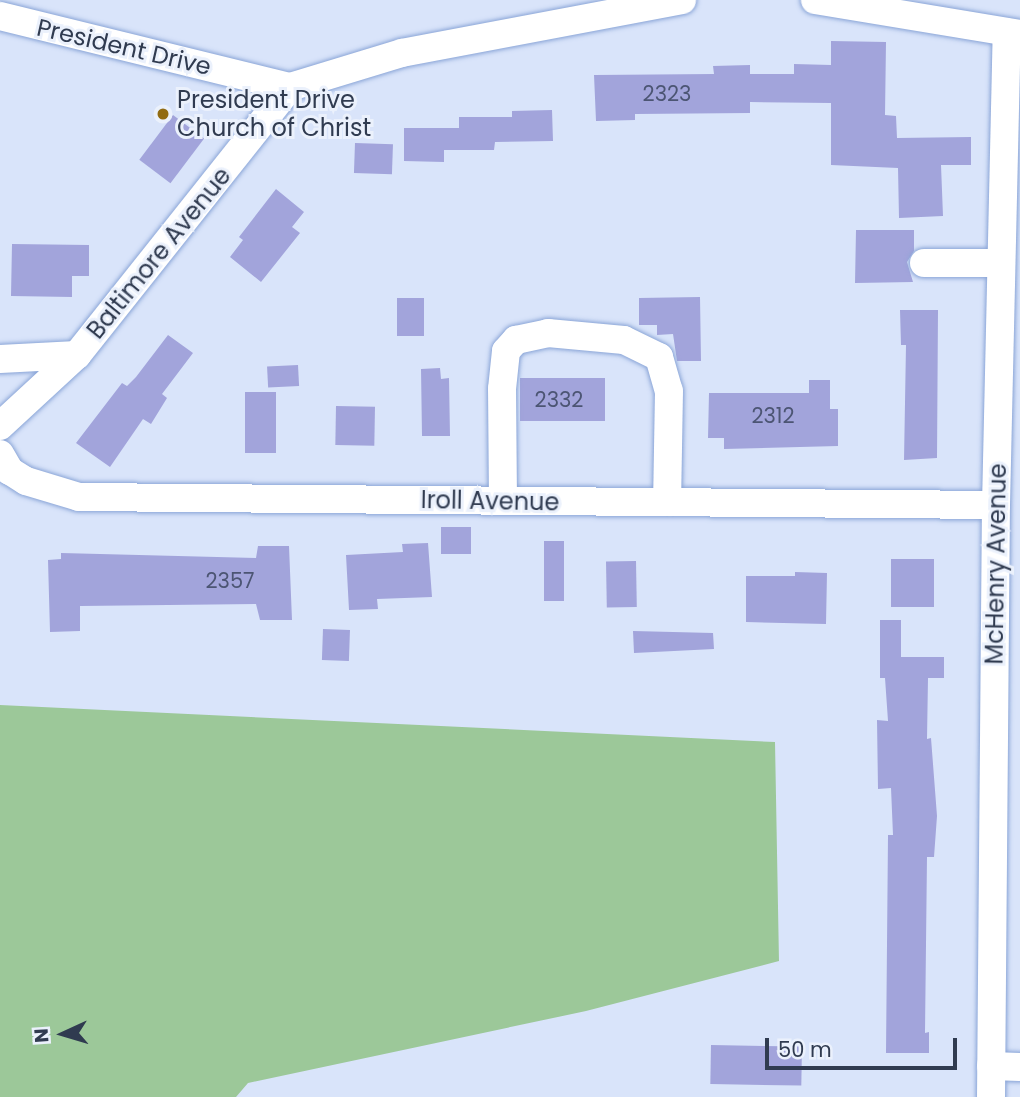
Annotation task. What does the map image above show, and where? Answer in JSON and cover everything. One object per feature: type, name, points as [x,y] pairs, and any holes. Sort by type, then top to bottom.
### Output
[{"type":"street","points":[[290,87],[402,53],[682,0]]},
{"type":"street","points":[[816,0],[1014,33]]},
{"type":"street","name":"President Drive","points":[[0,16],[290,87]]},
{"type":"street","name":"McHenry Avenue","points":[[991,1097],[996,505],[1009,400],[1001,263],[1014,33]]},
{"type":"street","name":"Baltimore Avenue","points":[[0,426],[77,355],[290,87]]},
{"type":"street","points":[[924,263],[1001,263]]},
{"type":"street","points":[[503,501],[506,351],[516,340],[548,333],[624,340],[659,357],[669,391],[667,502]]},
{"type":"street","points":[[0,359],[77,355]]},
{"type":"street","name":"Iroll Avenue","points":[[0,454],[10,471],[26,481],[79,497],[996,505]]},
{"type":"street","points":[[991,1066],[1020,1067]]},
{"type":"green space","points":[[0,705],[775,742],[779,961],[586,1011],[248,1083],[236,1097],[0,1097]]},
{"type":"building","points":[[831,41],[886,42],[885,115],[896,116],[897,138],[971,137],[971,165],[941,165],[943,216],[899,218],[898,168],[831,165],[831,103],[750,102],[750,113],[635,114],[635,120],[596,121],[594,75],[714,74],[713,66],[750,65],[750,74],[794,74],[794,64],[831,65]]},
{"type":"building","points":[[552,110],[553,141],[495,142],[494,150],[444,150],[444,162],[404,161],[404,128],[459,128],[459,117],[512,117],[512,111]]},
{"type":"building","points":[[173,115],[204,138],[170,183],[139,160]]},
{"type":"building","points":[[355,143],[393,144],[392,174],[354,173]]},
{"type":"building","points":[[276,189],[304,212],[292,227],[300,233],[261,282],[230,257],[243,240],[239,237]]},
{"type":"building","points":[[856,230],[914,230],[914,251],[907,262],[913,282],[855,283]]},
{"type":"building","points":[[12,244],[89,245],[89,276],[72,276],[72,297],[11,296]]},
{"type":"building","points":[[700,297],[701,361],[677,361],[673,334],[657,335],[657,325],[639,325],[639,298]]},
{"type":"building","points":[[397,298],[424,298],[424,336],[397,336]]},
{"type":"building","points":[[900,310],[938,310],[937,458],[904,460],[906,345],[901,345]]},
{"type":"building","points":[[168,335],[193,353],[162,394],[167,398],[151,424],[143,419],[110,467],[76,443],[122,383],[127,386],[136,377]]},
{"type":"building","points":[[298,365],[299,386],[268,388],[267,367]]},
{"type":"building","points":[[440,368],[441,379],[449,378],[450,436],[422,436],[421,369]]},
{"type":"building","points":[[520,378],[605,378],[605,421],[520,421]]},
{"type":"building","points":[[809,380],[830,380],[830,409],[838,409],[838,446],[724,449],[724,438],[708,438],[709,393],[809,393]]},
{"type":"building","points":[[245,392],[276,392],[276,453],[245,453]]},
{"type":"building","points":[[336,406],[375,407],[374,446],[335,445]]},
{"type":"building","points":[[441,527],[471,527],[471,554],[441,554]]},
{"type":"building","points":[[544,541],[564,541],[564,601],[544,601]]},
{"type":"building","points":[[428,543],[432,597],[377,599],[378,609],[349,610],[346,555],[403,552],[402,544]]},
{"type":"building","points":[[258,546],[289,546],[292,620],[260,620],[256,604],[80,606],[80,631],[50,632],[48,560],[61,559],[61,553],[256,558]]},
{"type":"building","points":[[891,559],[934,559],[934,607],[891,607]]},
{"type":"building","points":[[636,561],[637,607],[607,608],[606,562]]},
{"type":"building","points":[[795,572],[827,573],[826,624],[746,622],[746,576],[795,576]]},
{"type":"building","points":[[880,620],[901,620],[901,657],[944,657],[944,678],[928,678],[927,739],[931,738],[937,816],[934,857],[927,857],[925,1033],[929,1032],[929,1053],[886,1053],[888,835],[893,835],[891,788],[878,789],[877,720],[888,721],[885,678],[880,678]]},
{"type":"building","points":[[323,629],[350,630],[349,661],[322,660]]},
{"type":"building","points":[[633,631],[713,633],[714,649],[634,653]]},
{"type":"building","points":[[711,1045],[802,1047],[801,1086],[710,1084]]},
{"type":"place","name":"President Drive Church of Christ","points":[[163,114]]}]
